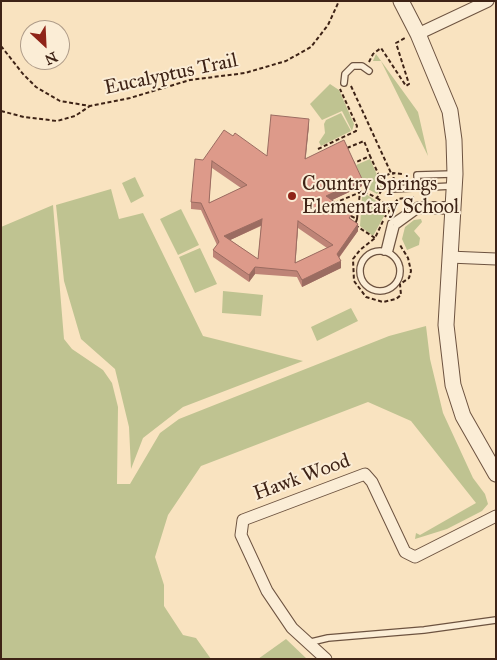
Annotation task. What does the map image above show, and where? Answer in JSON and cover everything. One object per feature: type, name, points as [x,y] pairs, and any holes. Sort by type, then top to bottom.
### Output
[{"type":"street","points":[[401,1],[418,34],[450,111],[454,140],[455,180],[446,325],[453,386],[463,416],[496,474]]},
{"type":"street","points":[[418,34],[488,1]]},
{"type":"street","points":[[493,1],[496,7]]},
{"type":"street","points":[[449,257],[496,259]]},
{"type":"street","name":"Hawk Wood","points":[[307,643],[285,620],[266,591],[241,535],[243,520],[364,474],[372,482],[405,552],[415,557],[496,516]]},
{"type":"street","points":[[307,643],[326,659]]},
{"type":"lane","points":[[347,83],[345,74],[353,66],[362,66],[369,71]]},
{"type":"lane","points":[[418,188],[418,176],[455,180]]},
{"type":"lane","points":[[392,189],[418,188],[455,180]]},
{"type":"lane","points":[[386,252],[396,226],[418,210],[453,208]]},
{"type":"lane","points":[[378,252],[386,252],[399,264],[399,277],[396,283],[386,290],[372,289],[363,281],[361,269],[366,258],[378,252]]},
{"type":"lane","points":[[307,643],[328,638],[424,630],[496,620]]},
{"type":"path","name":"Eucalyptus Trail","points":[[1,46],[36,87],[60,102],[90,106],[130,98],[190,80],[245,73],[286,61],[311,47],[328,25],[339,1]]},
{"type":"path","points":[[347,83],[392,173],[381,178]]},
{"type":"path","points":[[1,111],[24,117],[57,121],[75,116],[90,106]]},
{"type":"path","points":[[343,210],[336,206],[337,202],[363,190],[377,198],[384,186],[364,141],[345,149]]},
{"type":"path","points":[[352,164],[370,156]]},
{"type":"path","points":[[392,189],[393,173],[402,174]]},
{"type":"path","points":[[360,192],[355,225],[375,238]]},
{"type":"path","points":[[350,214],[357,219]]},
{"type":"green space","points":[[376,54],[418,112],[428,156],[381,61],[373,61]]},
{"type":"green space","points":[[330,84],[339,90],[354,124],[352,131],[342,111],[322,120],[310,104]]},
{"type":"green space","points":[[341,113],[351,131],[321,146],[319,142],[325,133],[324,124],[326,120]]},
{"type":"green space","points":[[370,159],[382,186],[377,194],[366,188],[356,165]]},
{"type":"green space","points":[[135,177],[144,196],[131,203],[122,183]]},
{"type":"green space","points":[[111,189],[119,219],[143,213],[203,336],[303,361],[183,407],[143,438],[131,469],[129,427],[115,369],[81,339],[64,281],[56,205]]},
{"type":"green space","points":[[366,194],[388,209],[373,236],[360,226],[362,196]]},
{"type":"green space","points":[[53,205],[64,339],[72,349],[103,370],[112,383],[118,407],[117,484],[130,484],[160,433],[179,419],[389,336],[426,326],[430,359],[443,413],[473,478],[485,494],[488,504],[482,511],[447,529],[415,539],[416,533],[420,535],[476,503],[411,421],[368,402],[201,466],[168,515],[155,557],[164,585],[164,606],[183,635],[196,638],[211,659],[1,659],[1,227]]},
{"type":"green space","points":[[181,209],[199,245],[178,255],[160,219]]},
{"type":"green space","points":[[421,219],[422,222],[414,231],[420,238],[419,245],[407,250],[402,239],[405,227],[414,220]]},
{"type":"green space","points":[[200,248],[217,284],[195,293],[179,257]]},
{"type":"green space","points":[[223,291],[263,295],[261,316],[222,313]]},
{"type":"green space","points":[[351,308],[358,321],[317,341],[311,327]]},
{"type":"green space","points":[[286,639],[307,659],[258,659]]},
{"type":"building","points":[[271,115],[309,119],[305,159],[344,140],[362,179],[326,196],[352,214],[349,218],[358,224],[337,254],[341,261],[302,280],[297,271],[255,267],[249,275],[213,250],[219,242],[201,203],[191,202],[195,159],[203,160],[224,130],[233,136],[235,133],[267,156]],"holes":[[[212,161],[247,185],[209,203]],[[262,219],[258,259],[224,236]],[[298,221],[333,245],[295,263]]]},
{"type":"place","name":"Country Springs Elementary School","points":[[292,196]]}]
